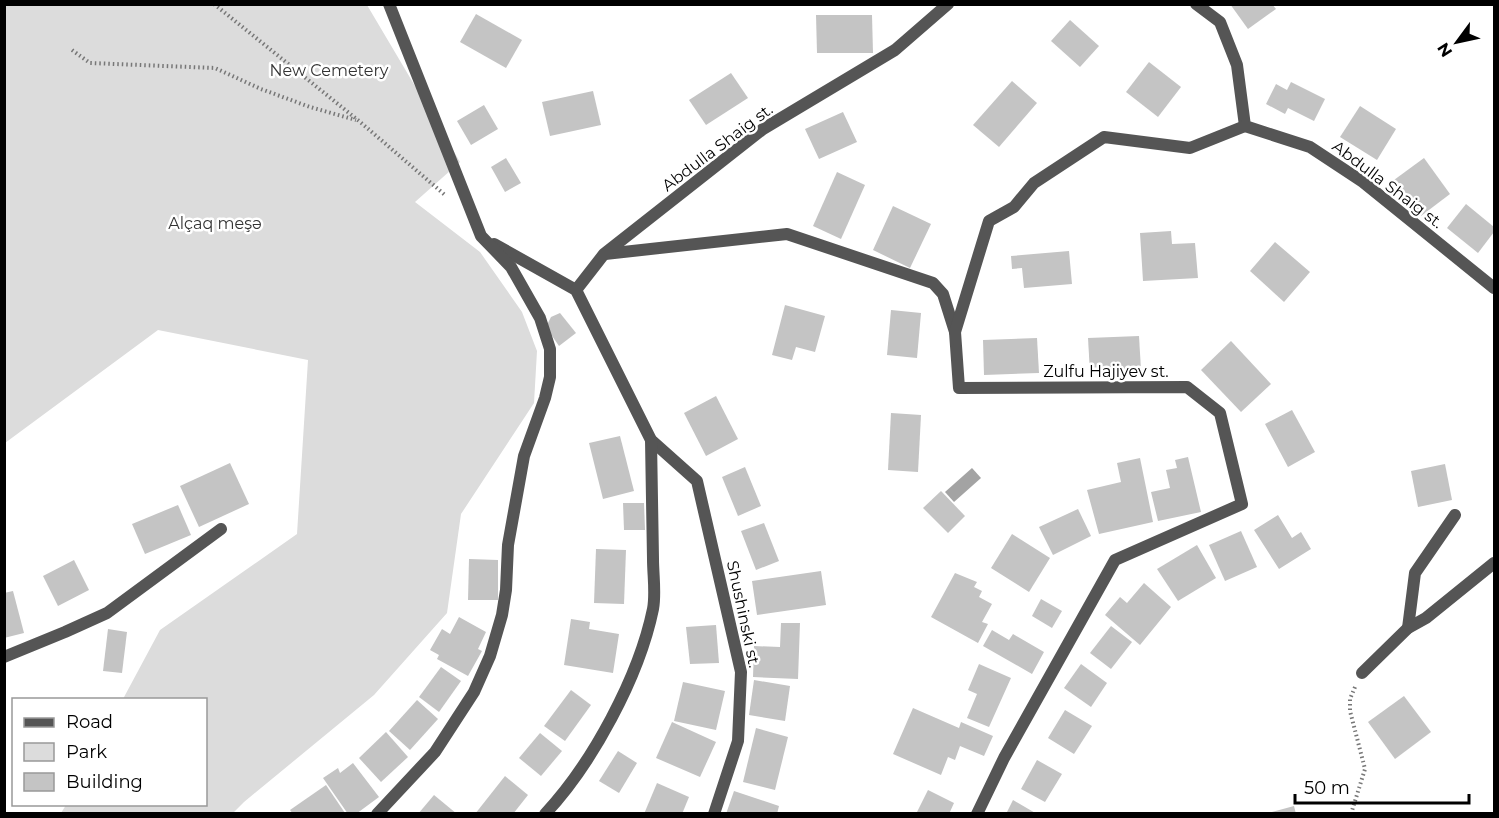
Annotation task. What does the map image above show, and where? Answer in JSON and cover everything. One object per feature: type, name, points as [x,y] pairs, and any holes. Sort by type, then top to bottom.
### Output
[{"type":"street","points":[[377,813],[435,752],[474,692],[490,656],[502,615],[506,590],[508,545],[524,456],[545,398],[550,377],[550,349],[540,318],[511,267],[481,236],[389,4]]},
{"type":"street","name":"Abdulla Shaig st.","points":[[576,290],[604,254],[763,129],[895,50],[948,4]]},
{"type":"street","points":[[1196,4],[1220,22],[1237,65],[1245,126]]},
{"type":"street","name":"Abdulla Shaig st.","points":[[1245,126],[1310,147],[1363,182],[1494,288]]},
{"type":"street","name":"Zulfu Hajiyev st.","points":[[977,813],[1004,758],[1115,560],[1242,504],[1220,413],[1187,387],[959,388],[955,332],[989,221],[1014,207],[1034,183],[1104,137],[1190,148],[1245,126]]},
{"type":"street","points":[[604,254],[787,234],[933,283],[943,294],[955,332]]},
{"type":"street","points":[[481,236],[576,290]]},
{"type":"street","name":"Shushinski st.","points":[[576,290],[651,440],[697,481],[741,672],[738,741],[714,813]]},
{"type":"street","name":"Shushinski st.","points":[[545,813],[584,767],[617,706],[640,654],[654,607],[651,440]]},
{"type":"street","points":[[1408,628],[1415,573],[1455,515]]},
{"type":"street","points":[[4,657],[65,633],[107,613],[221,529]]},
{"type":"street","points":[[1362,673],[1408,628],[1426,618],[1494,563]]},
{"type":"path","points":[[214,4],[359,121],[453,202]]},
{"type":"path","points":[[72,50],[90,63],[215,68],[261,89],[310,107],[359,121]]},
{"type":"path","points":[[1352,813],[1365,769],[1350,711],[1350,699],[1362,673]]},
{"type":"green space","name":"Alçaq meşə","points":[[5,5],[367,5],[460,162],[415,202],[480,252],[522,312],[537,351],[534,403],[461,514],[447,613],[374,695],[233,813],[61,813],[65,806],[207,806],[207,698],[124,698],[160,630],[297,534],[308,360],[158,330],[5,443]]},
{"type":"shaded area","points":[[972,468],[981,478],[954,502],[945,492]]},
{"type":"building","points":[[1230,4],[1272,4],[1276,9],[1248,29]]},
{"type":"building","points":[[476,14],[522,40],[506,68],[460,42]]},
{"type":"building","points":[[816,15],[872,15],[873,53],[817,53]]},
{"type":"building","points":[[1070,20],[1099,46],[1080,67],[1051,41]]},
{"type":"building","points":[[1149,62],[1181,87],[1158,117],[1126,92]]},
{"type":"building","points":[[731,73],[748,98],[706,125],[689,100]]},
{"type":"building","points":[[1012,81],[1037,103],[999,147],[973,125]]},
{"type":"building","points":[[1291,82],[1325,99],[1314,121],[1288,108],[1285,114],[1266,104],[1276,84],[1287,90]]},
{"type":"building","points":[[593,91],[601,125],[550,136],[542,102]]},
{"type":"building","points":[[484,105],[498,129],[471,145],[457,121]]},
{"type":"building","points":[[1360,106],[1396,129],[1377,160],[1340,137]]},
{"type":"building","points":[[843,112],[857,142],[819,159],[805,129]]},
{"type":"building","points":[[506,158],[521,183],[505,192],[491,167]]},
{"type":"building","points":[[1424,158],[1450,194],[1421,216],[1394,180]]},
{"type":"building","points":[[837,172],[865,185],[841,239],[813,226]]},
{"type":"building","points":[[1466,204],[1494,227],[1494,232],[1478,253],[1447,228]]},
{"type":"building","points":[[893,206],[931,224],[910,268],[873,250]]},
{"type":"building","points":[[1171,231],[1172,244],[1195,243],[1198,278],[1143,281],[1140,233]]},
{"type":"building","points":[[1275,242],[1310,272],[1284,302],[1250,271]]},
{"type":"building","points":[[1069,251],[1072,284],[1024,288],[1022,268],[1012,269],[1011,256]]},
{"type":"building","points":[[785,305],[825,316],[815,352],[796,347],[792,360],[772,355]]},
{"type":"building","points":[[891,310],[921,313],[917,358],[887,355]]},
{"type":"building","points":[[560,313],[576,333],[559,346],[546,327],[551,317]]},
{"type":"building","points":[[1139,336],[1141,370],[1090,373],[1088,338]]},
{"type":"building","points":[[1037,338],[1039,373],[984,375],[983,340]]},
{"type":"building","points":[[1231,341],[1271,384],[1241,412],[1201,370]]},
{"type":"building","points":[[716,396],[738,439],[706,456],[684,413]]},
{"type":"building","points":[[1292,410],[1315,452],[1288,467],[1265,424]]},
{"type":"building","points":[[891,413],[921,415],[918,472],[888,470]]},
{"type":"building","points":[[620,436],[634,491],[603,499],[589,443]]},
{"type":"building","points":[[1188,457],[1201,512],[1158,521],[1151,492],[1170,488],[1166,470],[1177,468],[1175,460]]},
{"type":"building","points":[[1140,458],[1153,522],[1099,534],[1087,490],[1121,482],[1117,463]]},
{"type":"building","points":[[230,463],[249,504],[199,527],[180,486]]},
{"type":"building","points":[[1445,464],[1452,500],[1418,507],[1411,471]]},
{"type":"building","points":[[745,467],[761,506],[738,516],[722,477]]},
{"type":"building","points":[[941,491],[965,516],[948,533],[923,508]]},
{"type":"building","points":[[623,503],[644,503],[645,530],[624,530]]},
{"type":"building","points":[[178,505],[191,535],[145,554],[132,524]]},
{"type":"building","points":[[1078,509],[1091,536],[1053,555],[1039,527]]},
{"type":"building","points":[[1278,515],[1292,538],[1301,532],[1311,549],[1279,569],[1254,530]]},
{"type":"building","points":[[764,523],[779,561],[756,570],[741,531]]},
{"type":"building","points":[[1241,531],[1257,567],[1225,581],[1209,545]]},
{"type":"building","points":[[1012,534],[1050,558],[1029,592],[991,568]]},
{"type":"building","points":[[1197,545],[1216,578],[1178,601],[1157,569]]},
{"type":"building","points":[[596,549],[626,550],[624,604],[594,603]]},
{"type":"building","points":[[469,559],[498,560],[498,600],[468,600]]},
{"type":"building","points":[[74,560],[89,590],[58,606],[43,576]]},
{"type":"building","points":[[821,571],[826,605],[757,615],[752,581]]},
{"type":"building","points":[[955,573],[977,582],[974,587],[982,591],[979,597],[992,604],[982,622],[988,624],[978,643],[931,617]]},
{"type":"building","points":[[1144,583],[1171,607],[1140,645],[1105,615],[1120,597],[1127,603]]},
{"type":"building","points":[[13,591],[24,633],[4,638],[4,593]]},
{"type":"building","points":[[1041,599],[1062,611],[1052,628],[1032,616]]},
{"type":"building","points":[[459,617],[486,632],[478,649],[482,651],[468,676],[437,659],[439,655],[430,650],[442,629],[450,634]]},
{"type":"building","points":[[571,619],[590,622],[589,629],[619,634],[613,673],[564,665]]},
{"type":"building","points":[[781,623],[800,623],[798,679],[753,677],[754,646],[780,647]]},
{"type":"building","points":[[716,625],[719,663],[690,664],[686,627]]},
{"type":"building","points":[[1111,626],[1132,642],[1111,669],[1090,653]]},
{"type":"building","points":[[108,629],[127,632],[122,673],[103,671]]},
{"type":"building","points":[[992,630],[1009,640],[1013,634],[1044,652],[1032,674],[983,646]]},
{"type":"building","points":[[979,664],[1011,678],[989,727],[967,718],[977,694],[968,690]]},
{"type":"building","points":[[1081,664],[1107,683],[1091,707],[1064,688]]},
{"type":"building","points":[[441,667],[461,681],[439,712],[419,697]]},
{"type":"building","points":[[754,680],[790,686],[785,721],[749,715]]},
{"type":"building","points":[[683,682],[725,691],[716,730],[674,721]]},
{"type":"building","points":[[571,690],[591,705],[565,741],[544,726]]},
{"type":"building","points":[[1404,696],[1431,732],[1395,759],[1368,722]]},
{"type":"building","points":[[417,700],[438,719],[410,750],[389,731]]},
{"type":"building","points":[[913,708],[959,728],[961,722],[993,736],[984,756],[960,746],[955,760],[948,757],[941,775],[893,754]]},
{"type":"building","points":[[1065,710],[1092,726],[1074,754],[1048,738]]},
{"type":"building","points":[[672,722],[716,742],[700,777],[656,758]]},
{"type":"building","points":[[756,728],[788,737],[775,790],[743,782]]},
{"type":"building","points":[[386,732],[408,757],[381,782],[359,758]]},
{"type":"building","points":[[540,733],[562,751],[541,776],[519,758]]},
{"type":"building","points":[[618,751],[637,763],[619,793],[599,781]]},
{"type":"building","points":[[1037,760],[1062,774],[1045,802],[1021,789]]},
{"type":"building","points":[[353,763],[379,797],[356,814],[348,814],[323,778],[338,768],[340,773]]},
{"type":"building","points":[[505,776],[528,795],[513,814],[475,814]]},
{"type":"building","points":[[657,783],[689,797],[682,814],[644,814]]},
{"type":"building","points":[[326,785],[345,813],[293,814],[290,810]]},
{"type":"building","points":[[928,790],[954,803],[949,814],[916,814]]},
{"type":"building","points":[[734,791],[779,806],[777,814],[726,814]]},
{"type":"building","points":[[434,795],[457,814],[418,814]]},
{"type":"building","points":[[1013,800],[1037,814],[1006,814]]},
{"type":"building","points":[[1294,806],[1296,814],[1268,813]]},
{"type":"park label","name":"New Cemetery","points":[[329,70]]}]
